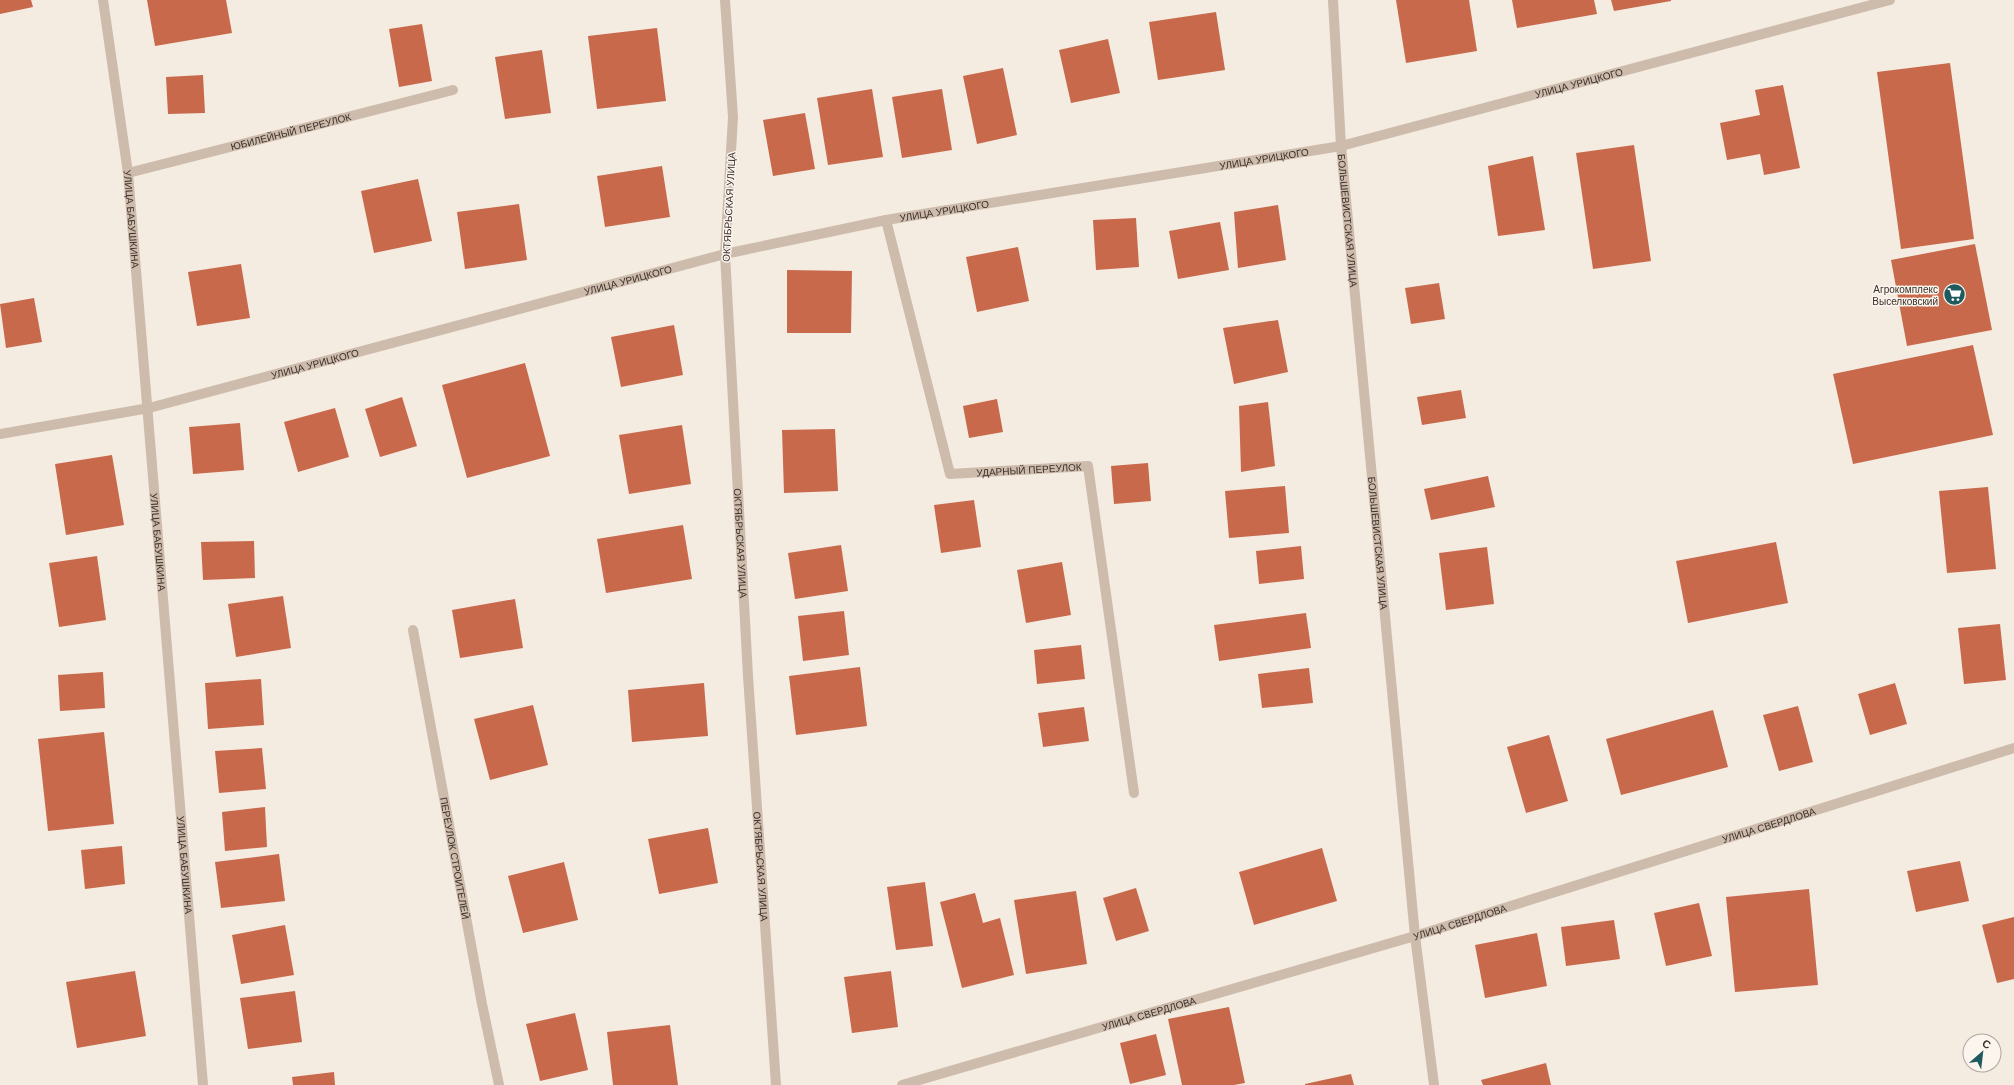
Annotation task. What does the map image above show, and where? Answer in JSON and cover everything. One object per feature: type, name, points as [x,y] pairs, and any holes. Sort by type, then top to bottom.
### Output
[{"type":"street","name":"УЛИЦА БАБУШКИНА","points":[[102,0],[128,173],[149,408],[202,1085]]},
{"type":"street","name":"ОКТЯБРЬСКАЯ УЛИЦА","points":[[725,0],[733,116],[725,254],[748,676],[776,1085]]},
{"type":"street","name":"БОЛЬШЕВИСТСКАЯ УЛИЦА","points":[[1333,0],[1342,146],[1415,936],[1434,1085]]},
{"type":"street","name":"УЛИЦА УРИЦКОГО","points":[[0,434],[149,408],[725,254],[886,220],[1342,146],[1890,0]]},
{"type":"street","name":"ЮБИЛЕЙНЫЙ ПЕРЕУЛОК","points":[[128,173],[453,90]]},
{"type":"street","name":"УДАРНЫЙ ПЕРЕУЛОК","points":[[886,220],[950,474],[1088,466],[1134,793]]},
{"type":"street","name":"ПЕРЕУЛОК СТРОИТЕЛЕЙ","points":[[413,630],[499,1085]]},
{"type":"street","name":"УЛИЦА СВЕРДЛОВА","points":[[902,1085],[1415,936],[2014,748]]},
{"type":"building","points":[[0,0],[31,0],[33,7],[0,14]]},
{"type":"building","points":[[147,0],[226,0],[232,33],[155,46]]},
{"type":"building","points":[[1396,0],[1469,0],[1477,51],[1406,63]]},
{"type":"building","points":[[1512,0],[1594,0],[1597,14],[1517,28]]},
{"type":"building","points":[[1611,0],[1671,0],[1671,1],[1614,11]]},
{"type":"building","points":[[1216,12],[1225,70],[1158,80],[1149,22]]},
{"type":"building","points":[[422,24],[432,81],[399,87],[389,29]]},
{"type":"building","points":[[657,28],[666,101],[597,109],[588,36]]},
{"type":"building","points":[[1108,39],[1120,93],[1071,103],[1059,50]]},
{"type":"building","points":[[542,50],[551,113],[505,119],[495,57]]},
{"type":"building","points":[[1950,63],[1974,239],[1901,249],[1877,72]]},
{"type":"building","points":[[1003,68],[1017,135],[977,144],[963,76]]},
{"type":"building","points":[[203,75],[205,113],[168,114],[166,77]]},
{"type":"building","points":[[1783,85],[1800,168],[1764,175],[1760,154],[1727,160],[1720,123],[1760,115],[1755,90]]},
{"type":"building","points":[[872,89],[883,157],[828,165],[817,98]]},
{"type":"building","points":[[942,89],[952,150],[902,158],[892,97]]},
{"type":"building","points":[[805,113],[815,169],[773,176],[763,120]]},
{"type":"building","points":[[1634,145],[1651,261],[1593,269],[1576,153]]},
{"type":"building","points":[[1533,156],[1545,230],[1498,236],[1488,166]]},
{"type":"building","points":[[662,166],[670,217],[605,227],[597,176]]},
{"type":"building","points":[[418,179],[432,241],[374,253],[361,191]]},
{"type":"building","points":[[519,204],[527,260],[465,269],[457,212]]},
{"type":"building","points":[[1278,205],[1286,260],[1238,268],[1234,212]]},
{"type":"building","points":[[1136,218],[1139,267],[1096,270],[1093,220]]},
{"type":"building","points":[[1220,222],[1229,270],[1178,279],[1169,231]]},
{"type":"building","points":[[1975,244],[1992,330],[1907,346],[1891,260]]},
{"type":"building","points":[[1018,247],[1029,301],[977,312],[966,257]]},
{"type":"building","points":[[241,264],[250,318],[197,326],[188,272]]},
{"type":"building","points":[[787,270],[852,271],[851,333],[787,333]]},
{"type":"building","points":[[1439,283],[1445,319],[1411,324],[1405,288]]},
{"type":"building","points":[[34,298],[42,342],[6,348],[0,304]]},
{"type":"building","points":[[1278,320],[1288,372],[1234,384],[1223,328]]},
{"type":"building","points":[[674,325],[683,375],[621,387],[611,337]]},
{"type":"building","points":[[1973,345],[1993,435],[1853,464],[1833,374]]},
{"type":"building","points":[[525,363],[550,456],[467,478],[442,385]]},
{"type":"building","points":[[1461,390],[1466,418],[1422,425],[1417,397]]},
{"type":"building","points":[[402,397],[417,446],[380,457],[365,409]]},
{"type":"building","points":[[997,399],[1003,432],[969,438],[963,406]]},
{"type":"building","points":[[1268,402],[1275,466],[1241,472],[1239,406]]},
{"type":"building","points":[[335,408],[349,457],[298,472],[284,422]]},
{"type":"building","points":[[240,423],[244,470],[193,474],[189,427]]},
{"type":"building","points":[[682,425],[691,484],[629,494],[619,435]]},
{"type":"building","points":[[835,429],[838,491],[784,493],[782,430]]},
{"type":"building","points":[[112,455],[124,525],[66,535],[55,464]]},
{"type":"building","points":[[1148,463],[1151,501],[1114,504],[1111,466]]},
{"type":"building","points":[[1488,476],[1495,507],[1431,520],[1424,489]]},
{"type":"building","points":[[1285,486],[1289,533],[1229,538],[1225,491]]},
{"type":"building","points":[[1988,487],[1996,569],[1947,573],[1939,491]]},
{"type":"building","points":[[974,500],[981,547],[941,553],[934,505]]},
{"type":"building","points":[[683,525],[692,579],[606,593],[597,539]]},
{"type":"building","points":[[254,541],[255,578],[203,580],[201,542]]},
{"type":"building","points":[[1776,542],[1788,603],[1688,623],[1676,561]]},
{"type":"building","points":[[841,545],[848,591],[795,599],[788,553]]},
{"type":"building","points":[[1301,546],[1304,579],[1259,584],[1256,551]]},
{"type":"building","points":[[1487,547],[1494,604],[1446,610],[1439,553]]},
{"type":"building","points":[[97,556],[106,620],[59,627],[49,563]]},
{"type":"building","points":[[1062,562],[1071,615],[1026,623],[1017,570]]},
{"type":"building","points":[[283,596],[291,648],[236,657],[228,604]]},
{"type":"building","points":[[515,599],[523,648],[460,658],[452,610]]},
{"type":"building","points":[[844,611],[849,655],[803,661],[798,616]]},
{"type":"building","points":[[1306,613],[1311,648],[1219,661],[1214,625]]},
{"type":"building","points":[[2000,624],[2006,680],[1964,684],[1958,628]]},
{"type":"building","points":[[1081,645],[1085,679],[1037,684],[1034,650]]},
{"type":"building","points":[[860,667],[867,726],[796,735],[789,676]]},
{"type":"building","points":[[1309,668],[1313,703],[1262,708],[1258,674]]},
{"type":"building","points":[[103,672],[105,708],[60,711],[58,675]]},
{"type":"building","points":[[261,679],[264,725],[208,729],[205,683]]},
{"type":"building","points":[[704,683],[708,736],[632,742],[628,690]]},
{"type":"building","points":[[1895,683],[1907,724],[1870,735],[1858,694]]},
{"type":"building","points":[[533,705],[548,765],[490,780],[474,719]]},
{"type":"building","points":[[1798,706],[1813,762],[1779,771],[1763,715]]},
{"type":"building","points":[[1084,707],[1089,741],[1043,747],[1038,713]]},
{"type":"building","points":[[1713,710],[1728,767],[1621,795],[1606,739]]},
{"type":"building","points":[[104,732],[114,824],[48,831],[38,739]]},
{"type":"building","points":[[1549,735],[1568,801],[1526,813],[1507,747]]},
{"type":"building","points":[[262,748],[266,789],[219,793],[215,751]]},
{"type":"building","points":[[265,807],[267,847],[225,851],[222,812]]},
{"type":"building","points":[[708,828],[718,883],[659,894],[648,839]]},
{"type":"building","points":[[122,846],[125,884],[85,889],[81,850]]},
{"type":"building","points":[[1322,848],[1337,901],[1254,925],[1239,872]]},
{"type":"building","points":[[279,854],[285,901],[221,908],[215,862]]},
{"type":"building","points":[[1960,861],[1969,901],[1916,912],[1907,871]]},
{"type":"building","points":[[564,862],[578,920],[523,933],[508,876]]},
{"type":"building","points":[[925,882],[933,946],[896,950],[887,887]]},
{"type":"building","points":[[1136,888],[1149,931],[1116,941],[1103,898]]},
{"type":"building","points":[[1809,889],[1818,985],[1735,992],[1726,897]]},
{"type":"building","points":[[1076,891],[1087,964],[1026,974],[1014,900]]},
{"type":"building","points":[[975,893],[983,923],[1000,918],[1014,975],[962,988],[940,902]]},
{"type":"building","points":[[1699,903],[1712,956],[1666,966],[1654,913]]},
{"type":"building","points":[[2014,917],[2014,979],[1997,983],[1982,925]]},
{"type":"building","points":[[1614,920],[1620,959],[1566,966],[1561,927]]},
{"type":"building","points":[[285,925],[294,975],[241,984],[232,935]]},
{"type":"building","points":[[1537,933],[1547,986],[1485,998],[1475,945]]},
{"type":"building","points":[[135,971],[146,1036],[77,1048],[66,982]]},
{"type":"building","points":[[891,971],[898,1027],[852,1033],[844,977]]},
{"type":"building","points":[[295,991],[302,1042],[248,1049],[240,998]]},
{"type":"building","points":[[1229,1007],[1245,1083],[1234,1085],[1182,1085],[1168,1019]]},
{"type":"building","points":[[575,1013],[588,1070],[540,1081],[526,1024]]},
{"type":"building","points":[[670,1025],[678,1085],[613,1085],[607,1032]]},
{"type":"building","points":[[1156,1034],[1166,1075],[1130,1084],[1120,1043]]},
{"type":"building","points":[[1546,1063],[1551,1085],[1483,1085],[1481,1080]]},
{"type":"building","points":[[334,1072],[335,1085],[293,1085],[292,1077]]},
{"type":"building","points":[[1351,1074],[1354,1085],[1305,1085],[1305,1084]]},
{"type":"place","name":"Агрокомплекс Выселковский","points":[[1954,295]]}]
